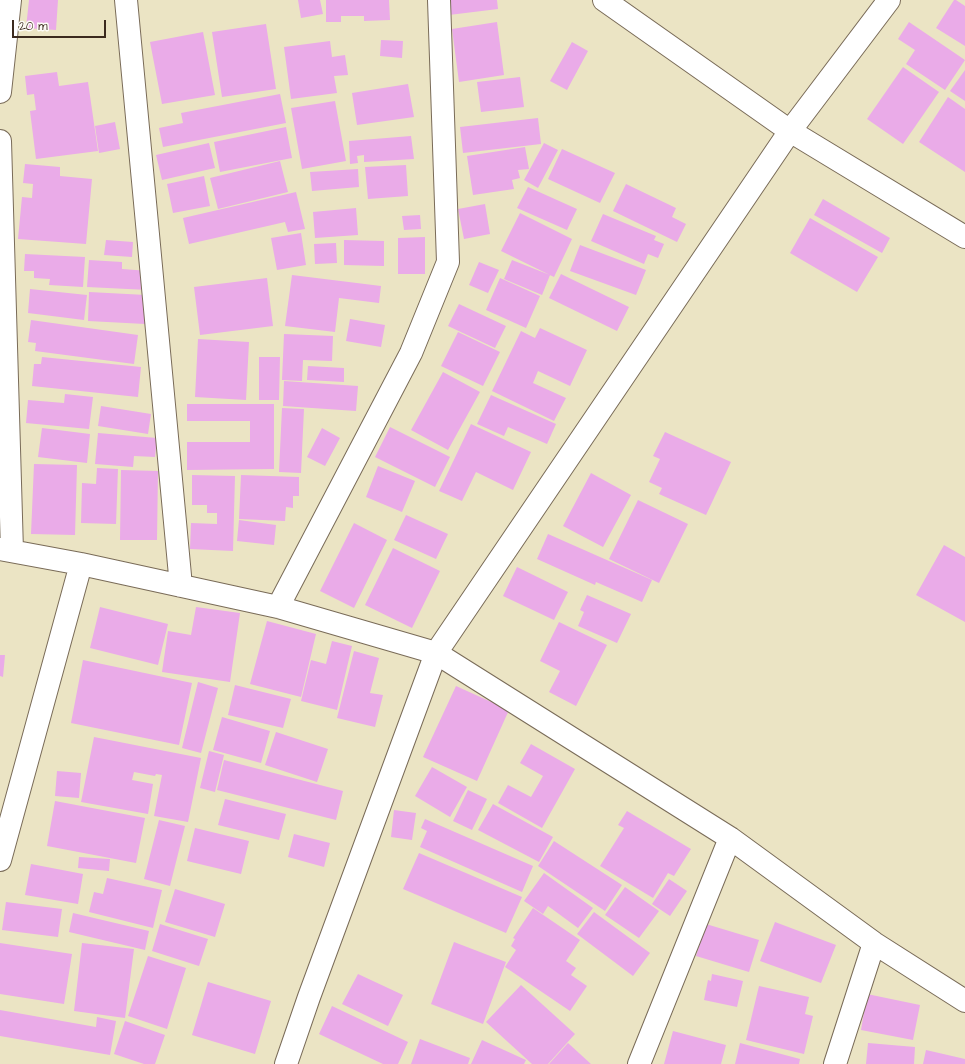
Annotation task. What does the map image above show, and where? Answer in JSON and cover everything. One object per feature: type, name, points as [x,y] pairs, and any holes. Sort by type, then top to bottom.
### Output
[{"type":"street","points":[[0,92],[10,0]]},
{"type":"street","points":[[126,0],[181,586]]},
{"type":"street","points":[[278,606],[411,353],[448,262],[439,0]]},
{"type":"street","points":[[604,0],[790,131],[965,236]]},
{"type":"street","points":[[286,1064],[309,997],[436,653],[790,131],[889,0]]},
{"type":"street","points":[[0,141],[6,550],[81,564],[278,606],[436,653],[730,838],[874,943],[965,1001]]},
{"type":"street","points":[[0,860],[81,564]]},
{"type":"street","points":[[640,1064],[730,838]]},
{"type":"street","points":[[836,1064],[874,943]]},
{"type":"building","points":[[29,0],[58,0],[56,30],[26,28]]},
{"type":"building","points":[[298,0],[320,0],[323,14],[301,18]]},
{"type":"building","points":[[326,0],[389,0],[390,20],[364,21],[364,16],[341,16],[341,22],[326,22]]},
{"type":"building","points":[[447,0],[497,0],[498,9],[449,15]]},
{"type":"building","points":[[954,0],[965,6],[965,46],[936,28]]},
{"type":"building","points":[[497,22],[504,75],[459,82],[452,29]]},
{"type":"building","points":[[909,22],[965,60],[945,90],[906,64],[915,50],[898,39]]},
{"type":"building","points":[[266,24],[276,89],[222,97],[212,32]]},
{"type":"building","points":[[203,32],[215,95],[162,104],[150,42]]},
{"type":"building","points":[[381,40],[403,41],[402,58],[380,56]]},
{"type":"building","points":[[330,41],[332,57],[345,55],[348,75],[334,76],[337,93],[291,99],[284,47]]},
{"type":"building","points":[[572,42],[588,51],[567,90],[550,81]]},
{"type":"building","points":[[903,67],[939,92],[903,144],[867,119]]},
{"type":"building","points":[[965,70],[965,101],[950,91]]},
{"type":"building","points":[[57,72],[59,86],[88,82],[98,151],[36,159],[30,111],[36,110],[34,94],[27,95],[25,76]]},
{"type":"building","points":[[520,77],[524,107],[481,112],[477,82]]},
{"type":"building","points":[[408,84],[414,117],[357,125],[352,93]]},
{"type":"building","points":[[280,94],[286,123],[163,147],[159,128],[183,123],[181,113]]},
{"type":"building","points":[[948,97],[965,109],[965,172],[919,142]]},
{"type":"building","points":[[335,101],[346,161],[302,169],[291,108]]},
{"type":"building","points":[[538,118],[541,144],[463,153],[460,127]]},
{"type":"building","points":[[115,122],[120,149],[99,153],[95,126]]},
{"type":"building","points":[[286,127],[292,158],[220,172],[214,142]]},
{"type":"building","points":[[411,136],[414,159],[364,162],[364,155],[357,156],[358,163],[350,164],[349,141]]},
{"type":"building","points":[[209,143],[215,168],[162,180],[156,155]]},
{"type":"building","points":[[544,143],[558,150],[538,188],[524,180]]},
{"type":"building","points":[[525,147],[529,169],[518,170],[520,178],[512,180],[514,189],[473,195],[467,156]]},
{"type":"building","points":[[562,149],[615,173],[600,203],[548,179]]},
{"type":"building","points":[[280,161],[288,192],[218,209],[210,178]]},
{"type":"building","points":[[25,164],[60,167],[60,176],[92,179],[86,244],[18,239],[22,197],[32,198],[33,184],[23,183]]},
{"type":"building","points":[[406,165],[408,196],[368,199],[365,167]]},
{"type":"building","points":[[358,169],[359,187],[312,191],[310,172]]},
{"type":"building","points":[[204,176],[210,206],[173,213],[167,184]]},
{"type":"building","points":[[626,184],[676,208],[672,217],[686,224],[677,242],[613,211]]},
{"type":"building","points":[[528,187],[577,209],[567,230],[517,208]]},
{"type":"building","points":[[296,192],[305,229],[288,232],[285,222],[189,244],[183,218]]},
{"type":"building","points":[[823,199],[890,238],[882,253],[814,215]]},
{"type":"building","points":[[485,204],[490,234],[464,239],[458,209]]},
{"type":"building","points":[[356,208],[358,235],[315,238],[313,212]]},
{"type":"building","points":[[520,213],[572,239],[554,277],[501,251]]},
{"type":"building","points":[[603,214],[656,236],[654,240],[664,244],[658,258],[648,254],[644,264],[591,241]]},
{"type":"building","points":[[420,215],[421,229],[404,230],[402,216]]},
{"type":"building","points":[[810,218],[878,257],[857,292],[790,253]]},
{"type":"building","points":[[301,233],[306,265],[277,270],[271,238]]},
{"type":"building","points":[[425,237],[425,274],[398,274],[398,238]]},
{"type":"building","points":[[106,240],[133,242],[132,257],[104,255]]},
{"type":"building","points":[[344,240],[384,241],[384,266],[344,265]]},
{"type":"building","points":[[336,243],[337,263],[315,264],[314,244]]},
{"type":"building","points":[[580,245],[646,270],[636,295],[570,271]]},
{"type":"building","points":[[25,254],[85,257],[83,287],[49,285],[50,279],[34,278],[34,271],[24,271]]},
{"type":"building","points":[[89,260],[122,262],[122,269],[149,271],[148,290],[87,287]]},
{"type":"building","points":[[512,260],[550,275],[542,295],[504,279]]},
{"type":"building","points":[[479,262],[499,270],[488,293],[469,285]]},
{"type":"building","points":[[561,274],[629,307],[617,331],[549,298]]},
{"type":"building","points":[[292,275],[381,286],[379,303],[339,298],[335,332],[285,326]]},
{"type":"building","points":[[267,278],[273,326],[200,335],[194,287]]},
{"type":"building","points":[[500,278],[540,296],[526,328],[486,310]]},
{"type":"building","points":[[30,289],[87,295],[84,320],[28,313]]},
{"type":"building","points":[[89,292],[146,295],[145,324],[88,321]]},
{"type":"building","points":[[459,304],[506,326],[495,348],[448,326]]},
{"type":"building","points":[[350,319],[385,325],[381,347],[346,341]]},
{"type":"building","points":[[31,320],[138,335],[134,364],[35,351],[36,343],[28,342]]},
{"type":"building","points":[[540,328],[587,350],[570,386],[538,371],[533,383],[566,398],[554,421],[492,391],[521,331],[535,338]]},
{"type":"building","points":[[458,332],[500,352],[483,386],[441,366]]},
{"type":"building","points":[[284,334],[333,336],[332,361],[303,360],[302,381],[282,380]]},
{"type":"building","points":[[198,339],[249,342],[246,400],[195,397]]},
{"type":"building","points":[[42,357],[141,367],[138,397],[32,386],[34,364],[41,364]]},
{"type":"building","points":[[259,357],[280,357],[279,400],[259,400]]},
{"type":"building","points":[[308,366],[344,368],[344,382],[307,380]]},
{"type":"building","points":[[443,372],[480,392],[448,450],[411,430]]},
{"type":"building","points":[[284,381],[358,386],[356,411],[283,406]]},
{"type":"building","points":[[65,394],[93,397],[89,429],[26,423],[28,400],[64,403]]},
{"type":"building","points":[[491,395],[556,424],[547,444],[508,427],[504,436],[477,424]]},
{"type":"building","points":[[187,404],[274,404],[274,469],[187,470],[187,442],[250,442],[250,421],[187,421]]},
{"type":"building","points":[[101,406],[151,414],[148,434],[98,426]]},
{"type":"building","points":[[282,408],[304,409],[301,473],[279,472]]},
{"type":"building","points":[[471,424],[531,452],[513,490],[476,472],[462,501],[439,491]]},
{"type":"building","points":[[390,427],[450,457],[435,487],[375,457]]},
{"type":"building","points":[[42,428],[90,434],[87,463],[38,457]]},
{"type":"building","points":[[322,428],[340,438],[325,466],[307,457]]},
{"type":"building","points":[[665,432],[731,462],[706,515],[659,494],[662,488],[649,482],[660,459],[653,456]]},
{"type":"building","points":[[98,433],[157,438],[155,457],[134,456],[133,467],[95,464]]},
{"type":"building","points":[[34,464],[77,465],[75,535],[31,534]]},
{"type":"building","points":[[378,466],[415,481],[402,512],[366,497]]},
{"type":"building","points":[[97,468],[118,469],[116,524],[81,523],[82,483],[96,484]]},
{"type":"building","points":[[121,470],[158,471],[157,540],[120,540]]},
{"type":"building","points":[[591,473],[631,495],[603,547],[563,526]]},
{"type":"building","points":[[192,475],[235,476],[233,551],[190,549],[191,523],[217,524],[217,513],[207,513],[207,505],[192,505]]},
{"type":"building","points":[[241,475],[299,477],[299,496],[293,496],[293,508],[286,507],[285,521],[239,519]]},
{"type":"building","points":[[638,500],[688,524],[659,583],[609,559]]},
{"type":"building","points":[[406,515],[448,534],[436,559],[394,540]]},
{"type":"building","points":[[239,520],[276,525],[274,545],[237,541]]},
{"type":"building","points":[[354,523],[387,540],[354,608],[320,591]]},
{"type":"building","points":[[548,534],[652,580],[642,602],[596,582],[595,585],[537,559]]},
{"type":"building","points":[[944,545],[965,557],[965,622],[916,595]]},
{"type":"building","points":[[393,548],[440,571],[412,628],[365,605]]},
{"type":"building","points":[[517,567],[568,592],[554,620],[503,596]]},
{"type":"building","points":[[587,595],[631,614],[617,643],[578,626],[584,612],[580,610]]},
{"type":"building","points":[[100,607],[168,624],[158,665],[90,648]]},
{"type":"building","points":[[196,607],[240,613],[230,682],[162,672],[168,631],[191,635]]},
{"type":"building","points":[[267,621],[316,634],[301,697],[250,684]]},
{"type":"building","points":[[559,622],[607,645],[576,706],[549,692],[560,671],[540,661]]},
{"type":"building","points":[[332,641],[352,646],[337,710],[301,701],[311,660],[326,664]]},
{"type":"building","points":[[354,651],[379,658],[370,693],[383,695],[375,727],[337,718]]},
{"type":"building","points":[[0,655],[5,655],[3,677],[0,676]]},
{"type":"building","points":[[83,660],[192,683],[179,745],[71,723]]},
{"type":"building","points":[[198,682],[218,688],[201,753],[182,748]]},
{"type":"building","points":[[235,685],[291,699],[283,728],[228,715]]},
{"type":"building","points":[[456,686],[509,710],[477,781],[423,757]]},
{"type":"building","points":[[222,717],[270,731],[261,763],[213,750]]},
{"type":"building","points":[[276,732],[328,749],[317,782],[265,765]]},
{"type":"building","points":[[94,737],[201,758],[188,822],[154,816],[162,775],[156,774],[155,776],[134,772],[132,780],[153,784],[148,814],[81,802]]},
{"type":"building","points":[[531,744],[575,769],[542,828],[498,803],[508,785],[531,797],[543,776],[520,763]]},
{"type":"building","points":[[209,751],[224,755],[215,792],[200,788]]},
{"type":"building","points":[[224,760],[343,791],[336,820],[217,790]]},
{"type":"building","points":[[432,767],[467,787],[450,817],[415,796]]},
{"type":"building","points":[[57,771],[81,773],[79,798],[55,796]]},
{"type":"building","points":[[468,790],[487,799],[472,830],[453,821]]},
{"type":"building","points":[[225,799],[286,814],[279,840],[218,825]]},
{"type":"building","points":[[55,801],[145,818],[136,863],[47,846]]},
{"type":"building","points":[[493,804],[553,837],[539,862],[478,830]]},
{"type":"building","points":[[394,810],[416,813],[412,840],[391,837]]},
{"type":"building","points":[[627,811],[691,849],[674,876],[668,873],[653,898],[600,866],[624,828],[618,825]]},
{"type":"building","points":[[425,819],[533,866],[522,892],[420,847],[427,831],[421,828]]},
{"type":"building","points":[[159,820],[185,826],[170,886],[144,879]]},
{"type":"building","points":[[195,828],[249,841],[241,874],[187,861]]},
{"type":"building","points":[[294,834],[330,843],[324,867],[288,857]]},
{"type":"building","points":[[554,841],[622,885],[605,911],[538,866]]},
{"type":"building","points":[[419,853],[522,897],[506,933],[403,889]]},
{"type":"building","points":[[79,857],[110,859],[109,871],[78,868]]},
{"type":"building","points":[[31,864],[83,874],[78,904],[25,895]]},
{"type":"building","points":[[544,873],[593,908],[578,928],[548,906],[543,914],[524,901]]},
{"type":"building","points":[[107,878],[162,890],[153,928],[89,912],[94,892],[103,894]]},
{"type":"building","points":[[669,879],[687,891],[670,916],[652,904]]},
{"type":"building","points":[[625,887],[659,911],[639,938],[605,915]]},
{"type":"building","points":[[175,889],[225,904],[215,937],[165,922]]},
{"type":"building","points":[[6,902],[62,909],[58,937],[2,930]]},
{"type":"building","points":[[533,908],[580,940],[566,961],[576,968],[571,975],[587,986],[570,1011],[505,967],[516,950],[511,946],[515,939],[513,938]]},
{"type":"building","points":[[594,912],[650,953],[633,976],[577,934]]},
{"type":"building","points":[[73,913],[149,931],[145,950],[69,932]]},
{"type":"building","points":[[775,922],[836,945],[821,983],[760,961]]},
{"type":"building","points":[[160,924],[208,939],[199,966],[152,951]]},
{"type":"building","points":[[706,924],[759,940],[749,972],[696,956]]},
{"type":"building","points":[[454,942],[506,962],[483,1024],[431,1004]]},
{"type":"building","points":[[0,943],[72,954],[64,1004],[0,994]]},
{"type":"building","points":[[82,943],[134,949],[125,1018],[74,1011]]},
{"type":"building","points":[[148,956],[186,968],[167,1029],[128,1016]]},
{"type":"building","points":[[358,974],[403,995],[388,1026],[342,1004]]},
{"type":"building","points":[[712,974],[743,981],[737,1007],[704,1000],[708,980],[711,981]]},
{"type":"building","points":[[208,982],[271,1001],[255,1054],[192,1035]]},
{"type":"building","points":[[521,985],[575,1034],[548,1064],[532,1064],[486,1022]]},
{"type":"building","points":[[759,986],[809,997],[805,1014],[813,1016],[804,1054],[746,1040]]},
{"type":"building","points":[[867,994],[920,1005],[913,1040],[861,1030]]},
{"type":"building","points":[[332,1006],[408,1042],[398,1064],[383,1064],[319,1034]]},
{"type":"building","points":[[0,1010],[96,1027],[97,1017],[116,1021],[110,1055],[0,1036]]},
{"type":"building","points":[[125,1021],[165,1035],[155,1064],[144,1064],[114,1054]]},
{"type":"building","points":[[673,1031],[726,1045],[721,1064],[664,1064]]},
{"type":"building","points":[[420,1039],[470,1058],[468,1064],[411,1064]]},
{"type":"building","points":[[482,1040],[526,1060],[524,1064],[471,1064]]},
{"type":"building","points":[[568,1043],[591,1064],[549,1064]]},
{"type":"building","points":[[740,1043],[800,1059],[799,1064],[735,1064]]},
{"type":"building","points":[[868,1043],[915,1047],[914,1064],[866,1064]]},
{"type":"building","points":[[926,1050],[965,1059],[965,1064],[923,1064]]}]
